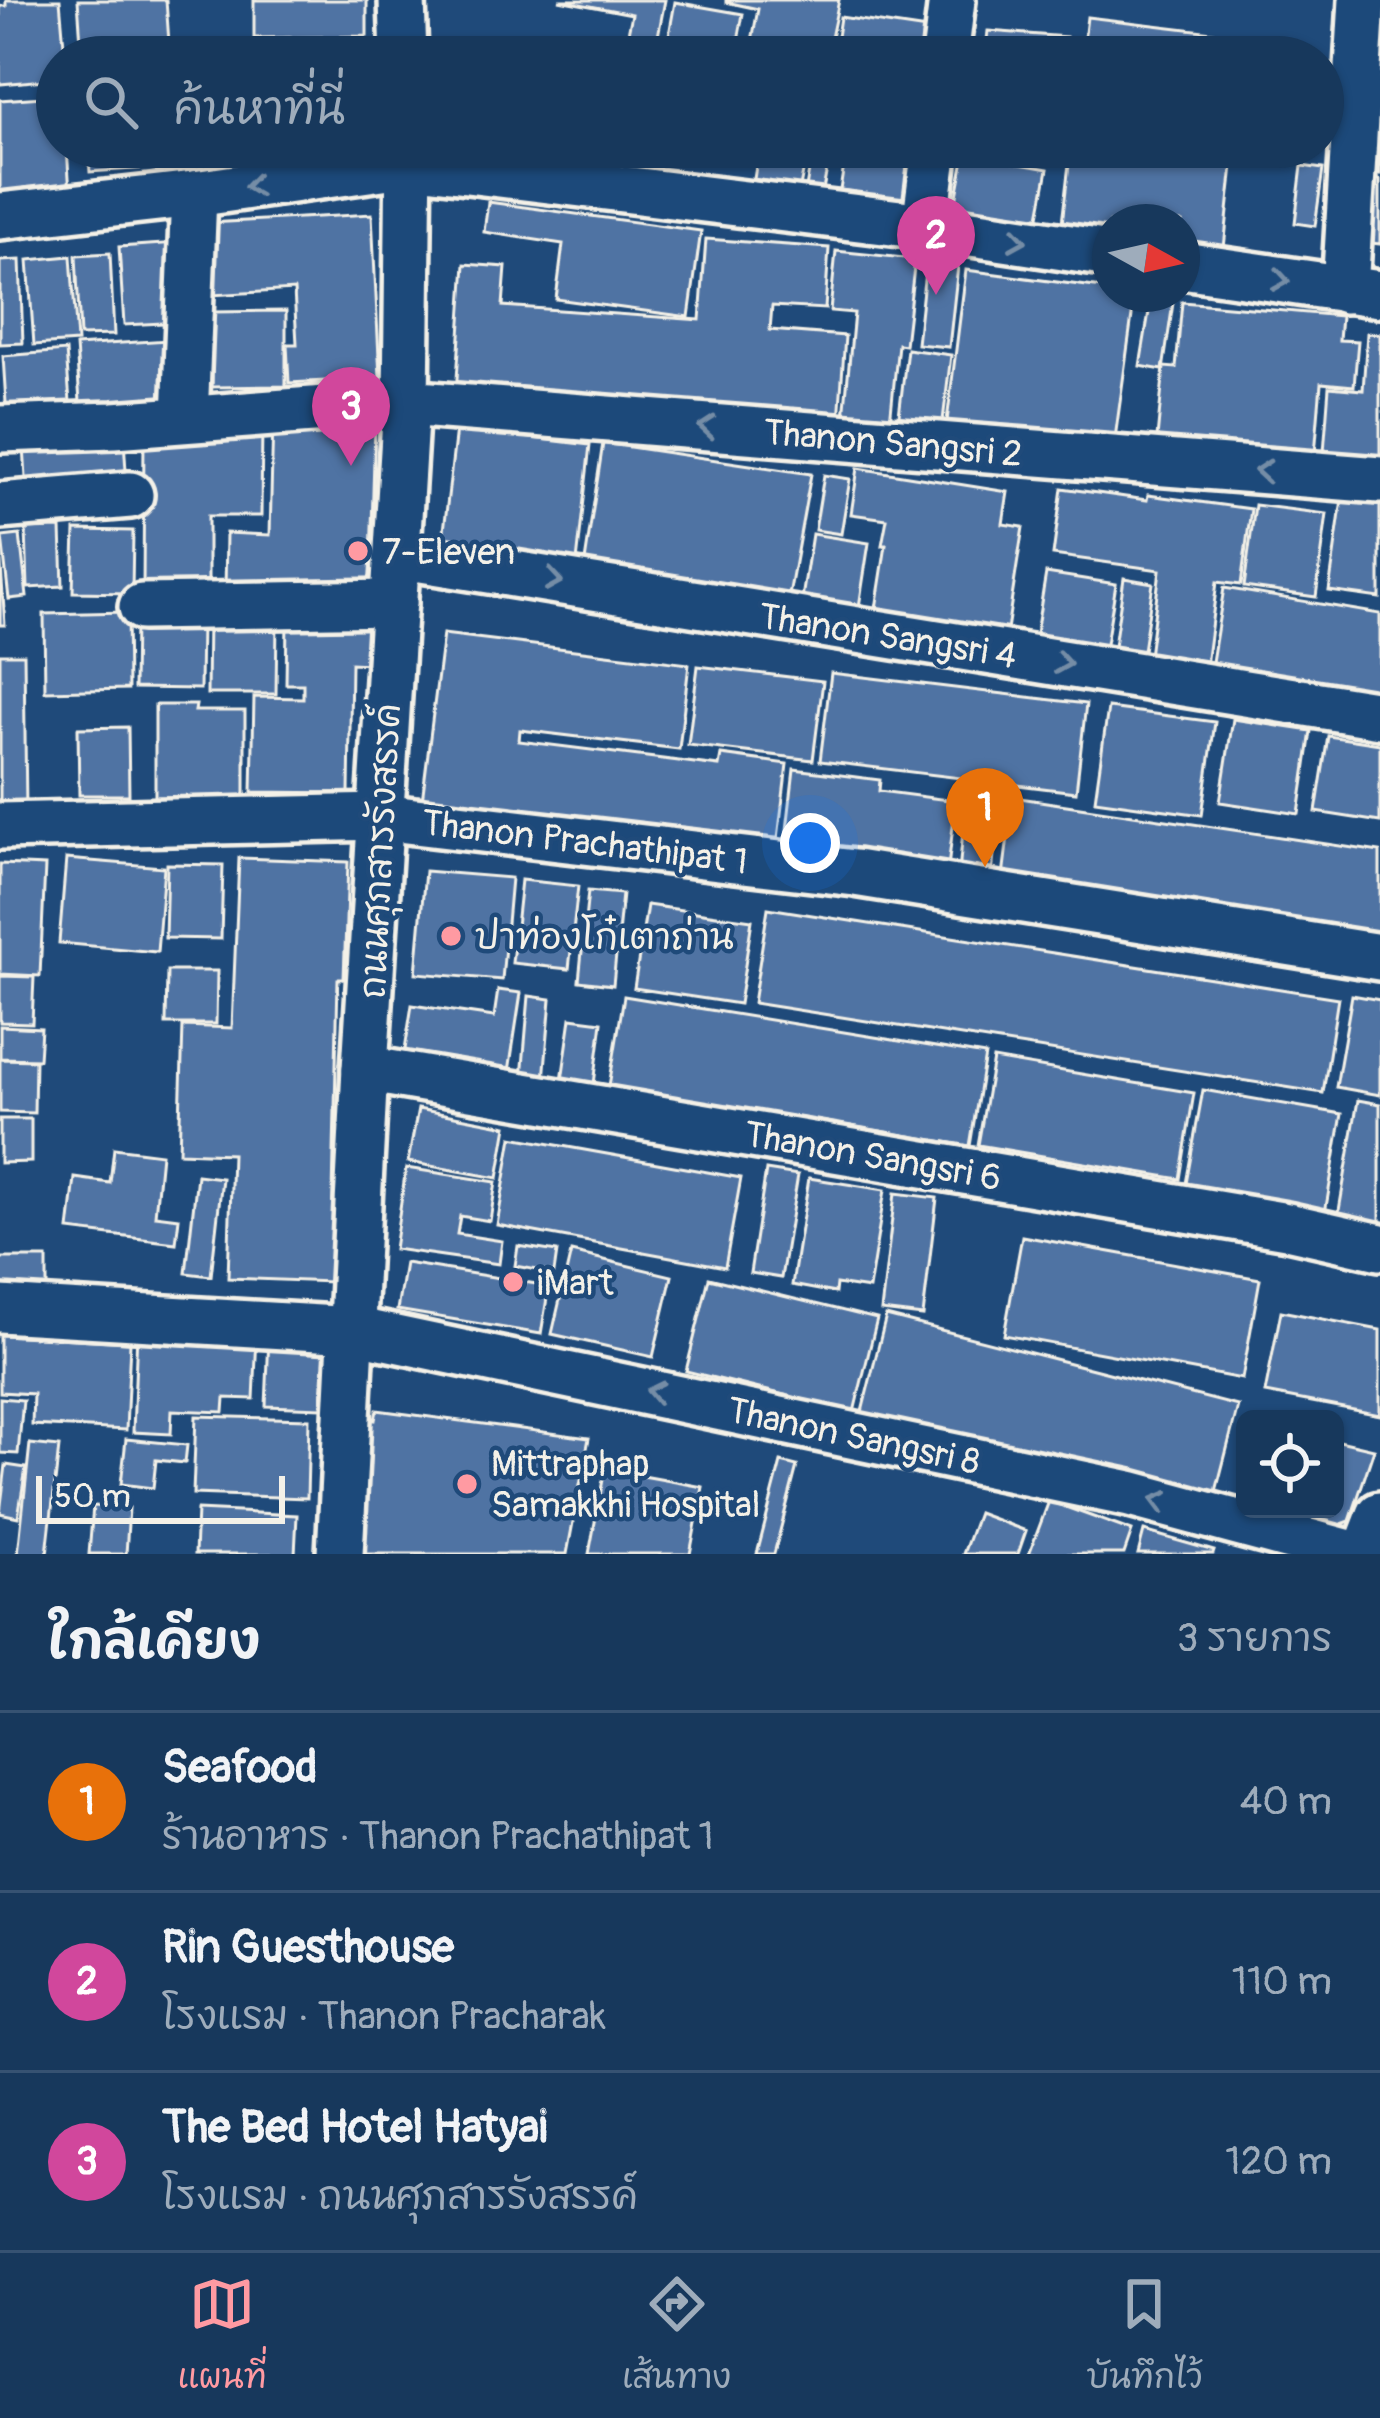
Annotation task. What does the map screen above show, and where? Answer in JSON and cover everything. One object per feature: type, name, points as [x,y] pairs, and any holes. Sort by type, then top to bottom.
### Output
[{"type":"street","points":[[401,0],[403,36]]},
{"type":"street","points":[[948,36],[952,0]]},
{"type":"street","points":[[1200,268],[1362,292],[1362,0]]},
{"type":"street","points":[[0,216],[194,194],[338,168]]},
{"type":"street","name":"ถนนศุภสารรังสรรค์","points":[[340,1554],[406,403],[410,168]]},
{"type":"street","points":[[504,168],[1092,251]]},
{"type":"street","points":[[925,226],[932,168]]},
{"type":"street","points":[[185,419],[194,194]]},
{"type":"street","name":"Thanon Sangsri 2","points":[[0,429],[406,403],[1380,481]]},
{"type":"street","points":[[0,506],[130,495]]},
{"type":"street","name":"Thanon Sangsri 4","points":[[397,554],[1380,715]]},
{"type":"street","points":[[142,607],[394,603]]},
{"type":"street","name":"Thanon Prachathipat 1","points":[[0,826],[381,817],[855,873],[1380,956]]},
{"type":"street","name":"Thanon Sangsri 6","points":[[365,1069],[1264,1222],[1380,1247]]},
{"type":"street","name":"Thanon Sangsri 8","points":[[0,1309],[352,1330],[1130,1494],[1353,1554]]},
{"type":"street","points":[[1365,1554],[1380,1516]]},
{"type":"building","points":[[6,0],[60,0],[63,36],[36,36],[36,81],[0,84],[0,6],[6,6]]},
{"type":"building","points":[[78,0],[166,0],[169,36],[81,36]]},
{"type":"building","points":[[254,0],[367,0],[367,36],[254,36]]},
{"type":"building","points":[[559,0],[665,0],[658,36],[627,36],[632,14]]},
{"type":"building","points":[[839,0],[831,36],[753,36],[758,9],[726,2]]},
{"type":"building","points":[[675,2],[743,14],[739,36],[669,36]]},
{"type":"building","points":[[840,17],[940,32],[939,36],[837,36]]},
{"type":"building","points":[[1087,17],[1246,36],[1085,36]]},
{"type":"building","points":[[988,31],[1053,36],[987,36]]},
{"type":"building","points":[[1380,56],[1380,174],[1363,172]]},
{"type":"building","points":[[36,97],[36,168],[68,168],[70,193],[0,197],[0,100]]},
{"type":"building","points":[[90,168],[149,168],[90,172]]},
{"type":"building","points":[[756,168],[804,168],[800,187],[754,179]]},
{"type":"building","points":[[809,168],[827,168],[823,190],[806,188]]},
{"type":"building","points":[[844,168],[919,168],[914,201],[840,190]]},
{"type":"building","points":[[962,168],[1048,169],[1036,232],[953,217]]},
{"type":"building","points":[[1069,168],[1233,168],[1224,248],[1200,244],[1200,204],[1092,204],[1092,228],[1062,223]]},
{"type":"building","points":[[1302,168],[1323,169],[1315,226],[1295,223]]},
{"type":"building","points":[[1369,179],[1380,180],[1380,244],[1363,242]]},
{"type":"building","points":[[488,202],[701,231],[689,317],[556,299],[563,244],[484,232]]},
{"type":"building","points":[[372,214],[380,378],[289,383],[287,344],[297,344],[294,290],[212,295],[209,223]]},
{"type":"building","points":[[706,239],[829,248],[825,309],[772,306],[770,330],[845,336],[839,421],[456,393],[465,264],[506,267],[503,306],[700,320]]},
{"type":"building","points":[[178,243],[183,322],[124,325],[119,247]]},
{"type":"building","points":[[836,251],[915,259],[905,345],[898,344],[889,432],[843,428],[854,313],[830,311]]},
{"type":"building","points":[[110,253],[114,335],[80,336],[76,255]]},
{"type":"building","points":[[71,256],[77,342],[34,345],[28,260]]},
{"type":"building","points":[[20,260],[23,343],[0,344],[0,261]]},
{"type":"building","points":[[926,262],[958,266],[949,347],[917,344]]},
{"type":"building","points":[[966,270],[1092,287],[1092,312],[1133,312],[1113,453],[946,429]]},
{"type":"building","points":[[1200,304],[1341,316],[1339,340],[1358,341],[1354,386],[1321,383],[1314,466],[1156,448],[1164,367],[1176,368],[1181,312],[1200,312]]},
{"type":"building","points":[[286,311],[286,386],[212,387],[212,312]]},
{"type":"building","points":[[1149,312],[1172,312],[1163,370],[1140,366]]},
{"type":"building","points":[[1367,333],[1380,334],[1380,469],[1323,465],[1329,387],[1363,390]]},
{"type":"building","points":[[168,340],[172,409],[81,416],[76,346]]},
{"type":"building","points":[[907,349],[951,355],[941,437],[897,432]]},
{"type":"building","points":[[66,351],[71,415],[7,419],[3,356]]},
{"type":"building","points":[[273,420],[375,423],[370,597],[225,593],[226,533],[270,535]]},
{"type":"building","points":[[262,425],[261,516],[208,516],[208,595],[143,595],[144,435]]},
{"type":"building","points":[[456,429],[590,445],[576,571],[441,556]]},
{"type":"building","points":[[124,440],[127,486],[27,493],[24,447]]},
{"type":"building","points":[[603,443],[811,474],[786,612],[582,581]]},
{"type":"building","points":[[858,468],[1008,492],[1003,524],[1023,527],[1004,649],[873,628],[887,519],[851,514]]},
{"type":"building","points":[[824,475],[850,479],[841,534],[815,530]]},
{"type":"building","points":[[1062,488],[1251,509],[1241,585],[1217,582],[1205,673],[1148,664],[1160,570],[1053,555]]},
{"type":"building","points":[[1342,499],[1380,505],[1380,598],[1329,591]]},
{"type":"building","points":[[1255,505],[1327,514],[1316,597],[1244,587]]},
{"type":"building","points":[[61,528],[63,586],[28,588],[26,529]]},
{"type":"building","points":[[75,530],[133,531],[132,593],[73,592]]},
{"type":"building","points":[[812,534],[869,543],[856,626],[799,618]]},
{"type":"building","points":[[20,535],[27,597],[9,599],[2,537]]},
{"type":"building","points":[[0,551],[5,625],[0,625]]},
{"type":"building","points":[[1046,573],[1116,584],[1103,662],[1033,651]]},
{"type":"building","points":[[1124,578],[1153,583],[1140,671],[1111,667]]},
{"type":"building","points":[[1224,588],[1380,614],[1380,696],[1211,668]]},
{"type":"building","points":[[127,612],[128,689],[45,691],[44,614]]},
{"type":"building","points":[[371,617],[370,664],[351,663],[349,793],[252,792],[254,697],[303,698],[303,684],[286,684],[287,620]]},
{"type":"building","points":[[208,618],[277,619],[276,694],[207,694]]},
{"type":"building","points":[[135,620],[201,621],[200,689],[134,688]]},
{"type":"building","points":[[443,634],[689,664],[679,749],[520,730],[519,741],[719,766],[721,755],[787,764],[777,847],[421,809]]},
{"type":"building","points":[[0,654],[24,654],[26,810],[0,810]]},
{"type":"building","points":[[698,666],[823,681],[813,760],[688,745]]},
{"type":"building","points":[[831,673],[1086,704],[1076,792],[820,761]]},
{"type":"building","points":[[155,705],[245,711],[245,798],[155,797]]},
{"type":"building","points":[[1108,708],[1215,722],[1202,815],[1095,800]]},
{"type":"building","points":[[1233,719],[1311,731],[1299,814],[1220,802]]},
{"type":"building","points":[[128,727],[129,795],[79,795],[78,728]]},
{"type":"building","points":[[1328,736],[1380,744],[1380,822],[1316,812]]},
{"type":"building","points":[[794,769],[880,780],[879,791],[956,801],[947,876],[784,856]]},
{"type":"building","points":[[1013,797],[1380,852],[1380,940],[1002,884]]},
{"type":"building","points":[[966,801],[999,804],[991,885],[958,882]]},
{"type":"building","points":[[239,858],[348,862],[344,979],[338,979],[331,1282],[228,1278],[232,1154],[179,1152],[183,1026],[232,1028]]},
{"type":"building","points":[[66,859],[164,867],[157,952],[59,943]]},
{"type":"building","points":[[0,864],[45,866],[40,976],[0,974]]},
{"type":"building","points":[[167,864],[223,865],[221,939],[165,938]]},
{"type":"building","points":[[425,871],[511,878],[502,980],[416,973]]},
{"type":"building","points":[[521,880],[578,886],[569,969],[512,963]]},
{"type":"building","points":[[588,891],[622,894],[613,985],[579,981]]},
{"type":"building","points":[[647,905],[752,920],[739,1004],[634,988]]},
{"type":"building","points":[[768,908],[1338,998],[1323,1093],[753,1003]]},
{"type":"building","points":[[167,971],[217,971],[216,1024],[166,1024]]},
{"type":"building","points":[[0,976],[34,977],[32,1023],[0,1022]]},
{"type":"building","points":[[498,990],[521,993],[508,1078],[403,1062],[412,1005],[494,1017]]},
{"type":"building","points":[[1352,995],[1380,1000],[1380,1095],[1336,1087]]},
{"type":"building","points":[[529,996],[551,999],[544,1080],[522,1078]]},
{"type":"building","points":[[624,996],[985,1055],[970,1146],[609,1086]]},
{"type":"building","points":[[571,1018],[602,1022],[594,1084],[562,1080]]},
{"type":"building","points":[[0,1026],[41,1028],[39,1059],[0,1058]]},
{"type":"building","points":[[0,1059],[35,1060],[34,1113],[0,1112]]},
{"type":"building","points":[[993,1059],[1194,1093],[1180,1179],[978,1145]]},
{"type":"building","points":[[1203,1090],[1342,1114],[1325,1213],[1185,1189]]},
{"type":"building","points":[[1358,1100],[1380,1104],[1380,1229],[1337,1222]]},
{"type":"building","points":[[418,1109],[507,1126],[498,1178],[408,1162]]},
{"type":"building","points":[[0,1119],[31,1119],[31,1162],[0,1163]]},
{"type":"building","points":[[512,1137],[741,1178],[725,1267],[497,1225]]},
{"type":"building","points":[[114,1148],[161,1154],[155,1215],[179,1218],[176,1243],[69,1230],[75,1178],[110,1183]]},
{"type":"building","points":[[406,1168],[496,1182],[490,1221],[460,1216],[457,1234],[502,1241],[499,1264],[394,1249]]},
{"type":"building","points":[[766,1170],[798,1175],[781,1278],[750,1273]]},
{"type":"building","points":[[197,1175],[222,1178],[211,1276],[186,1273]]},
{"type":"building","points":[[809,1178],[885,1190],[869,1289],[836,1284],[835,1293],[792,1285]]},
{"type":"building","points":[[895,1193],[937,1198],[923,1316],[881,1311]]},
{"type":"building","points":[[1022,1236],[1260,1279],[1242,1379],[1004,1335]]},
{"type":"building","points":[[518,1246],[557,1252],[554,1273],[515,1266]]},
{"type":"building","points":[[571,1252],[672,1276],[653,1357],[552,1334]]},
{"type":"building","points":[[0,1258],[47,1258],[47,1299],[0,1299]]},
{"type":"building","points":[[405,1263],[549,1286],[541,1334],[397,1310]]},
{"type":"building","points":[[709,1278],[877,1319],[854,1412],[686,1371]]},
{"type":"building","points":[[1281,1311],[1380,1330],[1380,1415],[1265,1393]]},
{"type":"building","points":[[886,1316],[1238,1406],[1213,1503],[862,1412]]},
{"type":"building","points":[[137,1331],[257,1336],[254,1399],[225,1398],[224,1412],[172,1410],[171,1434],[133,1432]]},
{"type":"building","points":[[0,1335],[130,1342],[126,1430],[32,1425],[33,1394],[0,1392]]},
{"type":"building","points":[[269,1337],[325,1339],[322,1408],[266,1406]]},
{"type":"building","points":[[0,1398],[23,1400],[18,1454],[0,1453]]},
{"type":"building","name":"Mittraphap Samakkhi Hospital","points":[[377,1410],[589,1438],[567,1554],[361,1554],[365,1533],[348,1529],[360,1417],[375,1420]]},
{"type":"building","points":[[196,1416],[309,1419],[307,1498],[193,1494]]},
{"type":"building","points":[[126,1439],[187,1445],[185,1463],[156,1460],[153,1488],[121,1484]]},
{"type":"building","points":[[1344,1442],[1374,1449],[1350,1521],[1323,1531],[1280,1518],[1344,1518]]},
{"type":"building","points":[[30,1444],[59,1447],[47,1554],[18,1554]]},
{"type":"building","points":[[781,1462],[797,1466],[774,1554],[757,1554]]},
{"type":"building","points":[[6,1465],[26,1468],[18,1517],[0,1513]]},
{"type":"building","points":[[605,1469],[703,1487],[690,1554],[589,1554]]},
{"type":"building","points":[[1049,1501],[1132,1531],[1124,1554],[1029,1554]]},
{"type":"building","points":[[93,1506],[129,1508],[126,1554],[89,1554]]},
{"type":"building","points":[[197,1510],[297,1515],[295,1554],[195,1554]]},
{"type":"building","points":[[978,1513],[1026,1531],[1018,1554],[963,1554]]},
{"type":"building","points":[[1144,1531],[1214,1551],[1138,1554]]},
{"type":"place","name":"Rin Guesthouse","points":[[936,295]]},
{"type":"place","name":"The Bed Hotel Hatyai","points":[[351,466]]},
{"type":"place","name":"7-Eleven","points":[[358,551]]},
{"type":"place","name":"Seafood","points":[[985,867]]},
{"type":"place","name":"ปาท่องโก๋เตาถ่าน","points":[[451,936]]},
{"type":"place","name":"iMart","points":[[513,1282]]},
{"type":"place","name":"Mittraphap Samakkhi Hospital","points":[[467,1484]]}]
